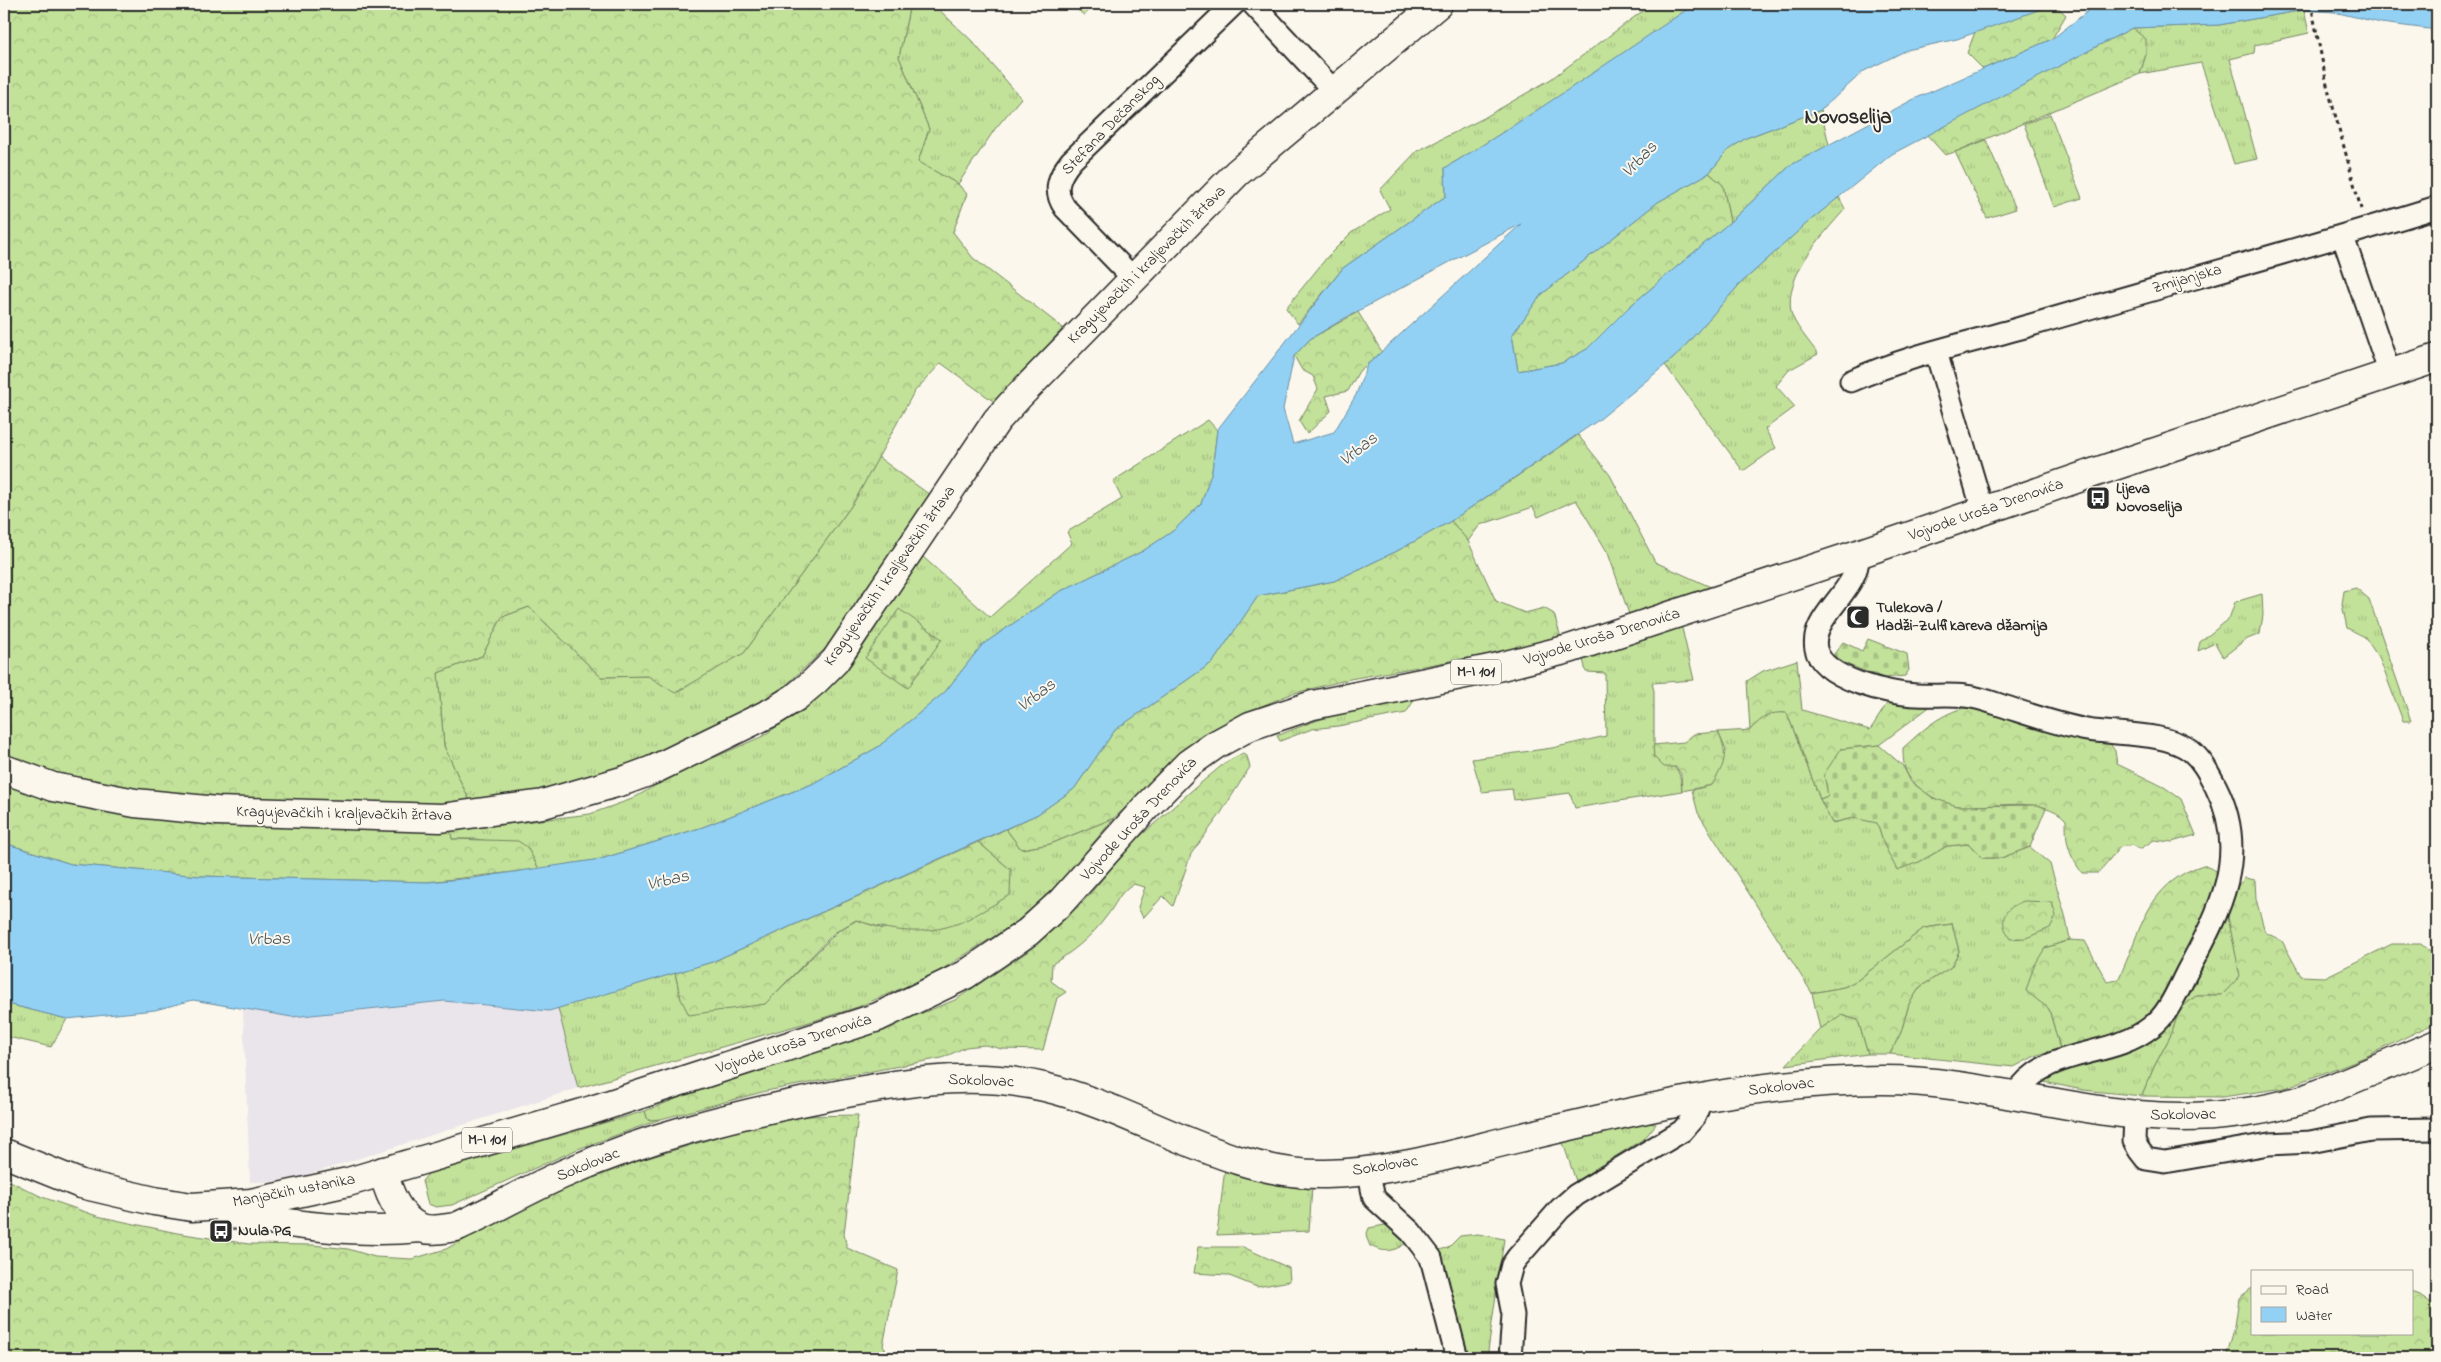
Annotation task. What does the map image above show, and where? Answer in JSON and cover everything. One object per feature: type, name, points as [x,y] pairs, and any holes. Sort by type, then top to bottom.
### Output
[{"type":"main road","name":"Kragujevačkih i kraljevačkih žrtava","points":[[4,769],[53,787],[135,803],[217,811],[441,818],[543,804],[598,789],[653,770],[772,712],[796,697],[835,661],[997,420],[1237,173],[1438,4]]},
{"type":"main road","name":"Vojvode Uroša Drenovića","points":[[383,1171],[592,1110],[878,1017],[938,990],[986,962],[1044,919],[1188,764],[1214,745],[1250,726],[1313,704],[1490,670],[1569,648],[1858,554],[2437,358]]},
{"type":"main road","name":"Sokolovac","points":[[192,1207],[281,1223],[345,1229],[392,1230],[421,1228],[439,1230],[456,1226],[566,1173],[607,1156],[698,1125],[867,1090],[956,1079],[1002,1078],[1046,1087],[1104,1105],[1215,1151],[1289,1172],[1328,1174],[1394,1167],[1612,1116],[1702,1098],[1804,1083],[1875,1080],[1933,1082],[2135,1115],[2198,1116],[2288,1104],[2437,1044]]},
{"type":"main road","name":"Manjačkih ustanika","points":[[4,1153],[81,1184],[192,1207],[251,1203],[348,1182],[383,1171]]},
{"type":"main road","points":[[383,1171],[392,1199],[405,1216],[421,1228]]},
{"type":"street","name":"Stefana Dečanskog","points":[[1133,278],[1065,208],[1059,198],[1059,179],[1071,161],[1234,4]]},
{"type":"street","points":[[1253,4],[1334,91]]},
{"type":"street","name":"Zmijanjska","points":[[1850,381],[1884,366],[2199,275],[2343,237],[2437,207]]},
{"type":"street","points":[[2343,237],[2390,374]]},
{"type":"street","points":[[1936,352],[1983,511]]},
{"type":"street","points":[[1858,554],[1857,567],[1850,582],[1815,636],[1817,655],[1832,671],[1862,684],[1897,693],[1967,696],[2086,730],[2178,743],[2201,760],[2220,795],[2228,818],[2232,859],[2224,896],[2204,940],[2168,1008],[2154,1026],[2138,1036],[2055,1062],[2037,1070],[2023,1083],[2015,1095]]},
{"type":"street","points":[[1510,1358],[1513,1315],[1507,1284],[1512,1265],[1517,1258],[1560,1209],[1576,1195],[1682,1131],[1695,1116],[1702,1098]]},
{"type":"street","points":[[2135,1115],[2134,1141],[2139,1150],[2146,1159],[2165,1162],[2269,1144],[2310,1142],[2371,1130],[2437,1129]]},
{"type":"street","points":[[1368,1170],[1374,1198],[1411,1232],[1431,1258],[1457,1358]]},
{"type":"path","points":[[2311,4],[2320,60],[2367,229]]},
{"type":"shaded area","points":[[444,1001],[549,1011],[558,1008],[578,1088],[307,1175],[270,1182],[250,1182],[243,1008],[292,1017]]},
{"type":"green space","points":[[4,4],[910,4],[899,57],[929,129],[918,162],[958,184],[967,194],[953,232],[973,258],[1063,328],[997,404],[941,363],[914,392],[854,502],[744,653],[675,693],[648,676],[601,677],[529,607],[502,617],[482,656],[438,673],[444,746],[470,802],[445,806],[452,839],[518,841],[527,847],[539,869],[428,882],[200,876],[71,864],[4,843]]},
{"type":"green space","points":[[910,4],[933,4],[972,41],[1021,98],[995,129],[958,184],[917,162],[929,129],[899,57]]},
{"type":"green space","points":[[1070,4],[1098,4],[1084,15]]},
{"type":"green space","points":[[1652,4],[1695,4],[1603,67],[1445,168],[1446,196],[1343,268],[1298,324],[1286,308],[1328,256],[1351,233],[1390,209],[1380,190],[1417,151],[1482,119],[1551,79]]},
{"type":"green space","points":[[2054,4],[2066,15],[2052,39],[1983,69],[1967,53],[1975,32]]},
{"type":"green space","points":[[2304,10],[2309,33],[2255,45],[2254,53],[2230,59],[2257,159],[2234,164],[2201,63],[2140,74],[2146,54],[2132,28],[2219,25]]},
{"type":"green space","points":[[2132,28],[2146,39],[2146,54],[2140,74],[1945,155],[1927,135]]},
{"type":"green space","points":[[1821,110],[1829,145],[1791,165],[1730,222],[1723,185],[1709,173],[1728,150],[1746,138]]},
{"type":"green space","points":[[2050,114],[2082,198],[2054,207],[2024,124]]},
{"type":"green space","points":[[1986,140],[2016,209],[1987,218],[1955,152]]},
{"type":"green space","points":[[1709,173],[1723,185],[1730,222],[1629,307],[1587,349],[1562,363],[1518,371],[1512,335],[1541,295],[1658,202]]},
{"type":"green space","points":[[1839,197],[1845,209],[1807,256],[1793,284],[1790,298],[1792,317],[1818,354],[1789,370],[1776,386],[1795,407],[1765,429],[1776,448],[1743,471],[1665,365],[1676,356],[1739,285],[1806,224]]},
{"type":"green space","points":[[1358,312],[1382,352],[1359,371],[1348,391],[1326,396],[1331,411],[1307,434],[1299,421],[1318,389],[1313,376],[1302,370],[1294,356],[1310,339]]},
{"type":"green space","points":[[1208,420],[1217,430],[1212,471],[1201,504],[1173,531],[1143,551],[1059,592],[982,645],[945,692],[878,747],[812,784],[703,827],[601,859],[539,869],[527,847],[476,839],[452,839],[450,831],[590,814],[632,799],[670,777],[763,736],[805,707],[851,665],[922,556],[990,617],[1072,543],[1067,532],[1122,499],[1113,481]]},
{"type":"green space","points":[[1578,435],[1610,475],[1655,562],[1713,588],[1630,617],[1608,553],[1576,500],[1538,517],[1533,507],[1480,525],[1468,541],[1451,521]]},
{"type":"green space","points":[[878,457],[930,495],[892,558],[827,647],[784,687],[756,708],[645,757],[542,794],[470,802],[444,746],[438,673],[482,656],[502,617],[529,607],[601,677],[648,676],[744,653],[854,502]]},
{"type":"green space","points":[[1451,521],[1468,541],[1496,601],[1525,613],[1544,608],[1554,614],[1561,638],[1519,649],[1350,679],[1291,694],[1247,712],[1209,735],[1114,818],[1050,844],[1021,849],[1006,829],[1038,814],[1074,789],[1115,730],[1213,662],[1258,596],[1334,581],[1397,551]]},
{"type":"green space","points":[[2356,588],[2369,599],[2411,721],[2403,721],[2380,660],[2365,637],[2347,628],[2342,604],[2344,591]]},
{"type":"green space","points":[[2262,594],[2263,615],[2260,634],[2245,640],[2223,657],[2215,643],[2198,651],[2200,642],[2229,619],[2235,602]]},
{"type":"green space","points":[[899,609],[942,639],[908,688],[865,658]]},
{"type":"green space","points":[[1681,624],[1694,680],[1652,683],[1654,691],[1654,757],[1675,768],[1680,777],[1682,791],[1575,808],[1570,793],[1514,800],[1512,789],[1482,792],[1472,759],[1552,748],[1606,736],[1605,673],[1586,672],[1582,655]]},
{"type":"green space","points":[[1868,639],[1907,654],[1909,670],[1905,676],[1884,678],[1837,661],[1834,654],[1843,642],[1862,651]]},
{"type":"green space","points":[[1797,660],[1802,710],[1870,730],[1890,699],[1936,702],[1879,745],[1841,749],[1828,796],[1820,799],[1787,713],[1775,713],[1766,716],[1750,730],[1747,681],[1763,671]]},
{"type":"green space","points":[[1416,697],[1406,713],[1312,729],[1280,741],[1277,736],[1311,722],[1345,712],[1380,703]]},
{"type":"green space","points":[[1963,708],[1984,710],[2109,742],[2115,751],[2117,764],[2164,787],[2181,799],[2196,835],[2172,842],[2154,840],[2140,849],[2131,845],[2120,847],[2098,873],[2082,873],[2069,848],[2066,820],[2056,812],[2044,807],[2016,804],[1958,806],[1935,799],[1923,791],[1909,777],[1905,768],[1903,748],[1938,719]]},
{"type":"green space","points":[[1775,712],[1787,713],[1820,799],[1832,823],[1853,818],[1877,822],[1884,845],[1919,862],[1947,846],[1969,844],[1982,858],[2001,858],[2030,847],[2050,864],[2065,915],[2070,940],[2045,948],[2049,1009],[2060,1048],[2035,1056],[2014,1067],[1890,1054],[1901,1032],[1909,1004],[1920,987],[1951,967],[1959,951],[1952,924],[1924,928],[1858,980],[1844,987],[1812,993],[1698,813],[1692,790],[1712,785],[1726,750],[1718,732],[1750,730],[1763,716]]},
{"type":"green space","points":[[1718,732],[1724,747],[1724,759],[1723,765],[1712,785],[1682,791],[1681,774],[1676,767],[1664,767],[1654,757],[1653,745],[1684,742],[1694,734]]},
{"type":"green space","points":[[1879,745],[1903,766],[1911,782],[1933,798],[1957,806],[2037,805],[2046,808],[2030,847],[2001,858],[1982,858],[1969,844],[1947,846],[1919,862],[1897,870],[1884,845],[1877,823],[1853,818],[1832,823],[1820,799],[1828,796],[1824,774],[1841,749]]},
{"type":"green space","points":[[1243,753],[1247,756],[1250,767],[1219,816],[1191,854],[1173,906],[1163,896],[1143,918],[1138,907],[1145,887],[1133,884],[1121,895],[1101,924],[1088,937],[1075,949],[1052,964],[1051,981],[1066,992],[1057,998],[1043,1050],[1002,1049],[985,1045],[966,1047],[942,1058],[766,1091],[661,1119],[648,1120],[645,1111],[696,1091],[900,1022],[955,1000],[1027,952],[1082,903],[1135,841],[1226,762]]},
{"type":"green space","points":[[1114,818],[1056,888],[1015,923],[935,974],[858,1007],[578,1088],[558,1008],[675,973],[681,999],[765,1004],[838,931],[857,920],[883,929],[1011,870],[978,842],[1006,829],[1021,849],[1050,844]]},
{"type":"green space","points":[[978,842],[1011,870],[1010,895],[959,923],[933,930],[895,930],[856,920],[834,933],[765,1004],[689,1015],[681,999],[675,973],[712,962]]},
{"type":"green space","points":[[2203,865],[2219,872],[2216,892],[2155,1008],[2135,1026],[2112,1035],[2060,1048],[2049,1009],[2026,991],[2033,968],[2045,948],[2070,940],[2085,941],[2107,982],[2118,980],[2147,912],[2157,897],[2168,884],[2184,873]]},
{"type":"green space","points":[[2245,878],[2255,880],[2256,899],[2265,932],[2282,941],[2301,976],[2325,977],[2392,944],[2421,944],[2437,958],[2437,1022],[2365,1057],[2285,1088],[2222,1097],[2142,1096],[2154,1067],[2172,1033],[2179,1010],[2197,995],[2222,995],[2240,976],[2227,912],[2234,890]]},
{"type":"green space","points":[[2024,901],[2052,902],[2056,916],[2050,928],[2026,938],[2010,939],[2004,926],[2005,916],[2007,911]]},
{"type":"green space","points":[[2227,912],[2241,976],[2222,995],[2197,995],[2179,1010],[2172,1033],[2154,1067],[2142,1096],[2083,1090],[2044,1082],[2043,1077],[2170,1017],[2195,981]]},
{"type":"green space","points":[[1952,924],[1959,951],[1951,967],[1920,987],[1909,1004],[1901,1032],[1890,1054],[1868,1054],[1858,1020],[1841,1015],[1820,1029],[1812,993],[1844,987],[1858,980],[1924,928]]},
{"type":"green space","points":[[4,1003],[67,1019],[51,1047],[4,1036]]},
{"type":"green space","points":[[1841,1015],[1858,1020],[1868,1054],[1786,1065],[1820,1029]]},
{"type":"green space","points":[[645,1111],[648,1120],[661,1119],[578,1149],[452,1205],[436,1207],[428,1204],[422,1181],[428,1174]]},
{"type":"green space","points":[[858,1115],[844,1234],[847,1248],[898,1270],[883,1346],[891,1358],[4,1358],[4,1178],[42,1197],[97,1216],[177,1233],[249,1244],[313,1245],[348,1249],[375,1257],[412,1259],[446,1249],[536,1200],[635,1162],[747,1128],[804,1116]]},
{"type":"green space","points":[[1645,1123],[1656,1124],[1645,1138],[1576,1181],[1562,1140]]},
{"type":"green space","points":[[1225,1168],[1275,1185],[1312,1187],[1309,1231],[1217,1235]]},
{"type":"green space","points":[[1390,1224],[1397,1225],[1406,1243],[1389,1250],[1380,1250],[1370,1246],[1366,1236],[1369,1228]]},
{"type":"green space","points":[[1478,1234],[1504,1239],[1488,1351],[1490,1358],[1467,1358],[1452,1307],[1444,1263],[1438,1250],[1448,1248],[1460,1236]]},
{"type":"green space","points":[[1198,1247],[1243,1247],[1289,1268],[1290,1281],[1257,1287],[1227,1275],[1194,1273]]},
{"type":"green space","points":[[2251,1289],[2251,1334],[2414,1334],[2414,1293],[2437,1307],[2437,1349],[2427,1358],[2226,1358],[2235,1326],[2239,1298]]},
{"type":"water","name":"Vrbas","points":[[1695,4],[2055,4],[1957,39],[1907,50],[1864,71],[1821,110],[1746,138],[1728,150],[1709,173],[1658,202],[1541,295],[1512,335],[1518,371],[1562,363],[1587,349],[1629,307],[1730,222],[1791,165],[1912,100],[2052,39],[2097,4],[2437,4],[2437,30],[2381,23],[2334,12],[2304,10],[2219,25],[2132,28],[1892,154],[1806,224],[1739,285],[1676,356],[1600,419],[1451,521],[1397,551],[1334,581],[1258,596],[1213,662],[1115,730],[1074,789],[1038,814],[712,962],[549,1011],[444,1001],[292,1017],[193,1000],[155,1010],[67,1019],[4,1003],[4,843],[71,864],[200,876],[428,882],[473,878],[601,859],[703,827],[812,784],[878,747],[945,692],[982,645],[1059,592],[1143,551],[1173,531],[1201,504],[1212,471],[1217,430],[1343,268],[1446,196],[1445,168],[1540,108]],"holes":[[[1521,224],[1367,365],[1356,395],[1334,432],[1293,444],[1283,409],[1294,356],[1310,339],[1345,318]]]},
{"type":"place","name":"Lijeva Novoselija","points":[[2098,498]]},
{"type":"place","name":"Tulekova / Hadži-Zulfikareva džamija","points":[[1858,617]]},
{"type":"place","name":"Nula PG","points":[[221,1231]]},
{"type":"district","name":"Novoselija","points":[[1848,118]]}]
